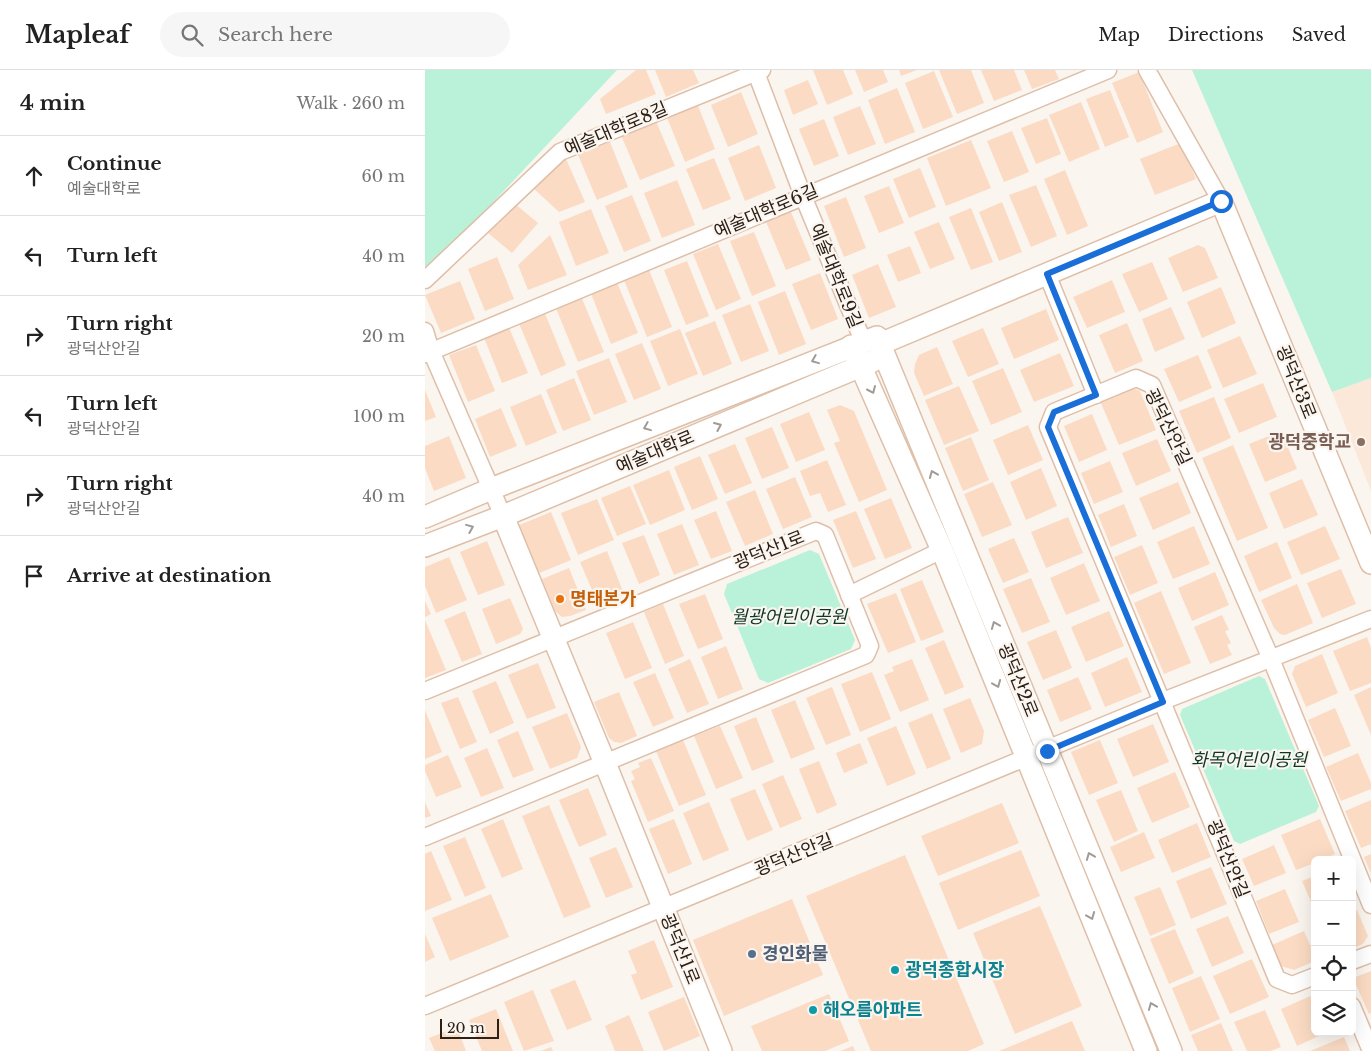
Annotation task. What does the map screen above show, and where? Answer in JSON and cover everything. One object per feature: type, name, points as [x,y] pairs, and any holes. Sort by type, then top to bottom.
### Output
[{"type":"street","name":"예술대학로6길","points":[[428,352],[1108,70]]},
{"type":"street","points":[[1147,70],[1221,201]]},
{"type":"street","name":"예술대학로9길","points":[[757,71],[803,196],[871,345]]},
{"type":"street","name":"예술대학로8길","points":[[425,280],[560,152],[757,71]]},
{"type":"street","name":"예술대학로","points":[[425,517],[491,489],[871,345],[1221,201]]},
{"type":"street","name":"광덕산3로","points":[[1221,201],[1371,564]]},
{"type":"street","points":[[1047,274],[1096,395]]},
{"type":"street","points":[[425,331],[428,352],[503,516]]},
{"type":"street","name":"광덕산2로","points":[[871,345],[861,367],[942,550],[1171,1051]]},
{"type":"street","name":"광덕산2로","points":[[871,345],[1037,755],[1146,1051]]},
{"type":"street","name":"예술대학로","points":[[425,546],[503,516],[861,367]]},
{"type":"street","name":"광덕산안길","points":[[1311,978],[1292,985],[1277,979],[1048,427],[1054,412],[1136,378],[1152,385],[1271,659],[1371,905]]},
{"type":"street","name":"광덕산1로","points":[[503,516],[605,763],[720,1050]]},
{"type":"street","name":"광덕산1로","points":[[425,691],[816,531],[825,535],[870,646],[866,655],[425,837]]},
{"type":"street","points":[[849,595],[942,550]]},
{"type":"street","name":"광덕산안길","points":[[425,1006],[1163,702],[1371,619]]},
{"type":"street","points":[[1356,960],[1371,954]]},
{"type":"street","points":[[1356,1015],[1371,1051]]},
{"type":"shaded area","name":"광덕중학교","points":[[1371,378],[1371,491],[1332,392]]},
{"type":"green space","points":[[425,70],[617,70],[425,275]]},
{"type":"green space","points":[[1192,70],[1371,70],[1371,378],[1332,392]]},
{"type":"green space","name":"월광어린이공원","points":[[810,550],[819,554],[855,640],[851,649],[768,683],[759,679],[724,594],[727,584]]},
{"type":"green space","name":"화목어린이공원","points":[[1259,676],[1265,679],[1319,806],[1316,812],[1240,844],[1234,841],[1180,715],[1182,709]]},
{"type":"building","points":[[636,70],[646,70],[656,94],[606,114],[600,99]]},
{"type":"building","points":[[655,70],[693,70],[699,83],[666,97]]},
{"type":"building","points":[[813,70],[843,70],[853,94],[827,105]]},
{"type":"building","points":[[855,70],[883,70],[888,82],[864,92]]},
{"type":"building","points":[[899,70],[917,70],[901,76]]},
{"type":"building","points":[[939,70],[971,70],[984,103],[957,114]]},
{"type":"building","points":[[981,70],[1014,70],[1022,90],[994,101]]},
{"type":"building","points":[[1024,70],[1055,70],[1059,79],[1032,89]]},
{"type":"building","points":[[934,71],[953,117],[923,129],[905,83]]},
{"type":"building","points":[[1139,72],[1163,132],[1137,143],[1112,83]]},
{"type":"building","points":[[808,80],[818,104],[793,115],[784,90]]},
{"type":"building","points":[[897,88],[915,132],[885,144],[868,100]]},
{"type":"building","points":[[1110,90],[1129,137],[1105,147],[1086,99]]},
{"type":"building","points":[[741,92],[758,134],[728,147],[711,105]]},
{"type":"building","points":[[1081,102],[1100,149],[1069,162],[1049,115]]},
{"type":"building","points":[[697,103],[715,149],[685,162],[666,115]]},
{"type":"building","points":[[860,106],[876,144],[848,155],[833,117]]},
{"type":"building","points":[[1047,118],[1061,154],[1036,164],[1021,128]]},
{"type":"building","points":[[824,119],[839,156],[814,166],[799,129]]},
{"type":"building","points":[[656,121],[675,166],[640,180],[621,135]]},
{"type":"building","points":[[1012,131],[1029,172],[1004,182],[987,141]]},
{"type":"building","points":[[971,140],[991,188],[946,206],[927,158]]},
{"type":"building","points":[[610,142],[628,187],[597,200],[578,155]]},
{"type":"building","points":[[1181,143],[1196,179],[1155,195],[1140,159]]},
{"type":"building","points":[[759,145],[776,188],[745,201],[728,158]]},
{"type":"building","points":[[563,152],[585,202],[559,212],[531,186]]},
{"type":"building","points":[[714,158],[731,199],[703,210],[686,169]]},
{"type":"building","points":[[920,168],[936,207],[909,218],[893,179]]},
{"type":"building","points":[[1065,170],[1088,226],[1067,235],[1044,179]]},
{"type":"building","points":[[677,180],[695,225],[662,238],[644,193]]},
{"type":"building","points":[[1036,185],[1057,236],[1031,247],[1009,195]]},
{"type":"building","points":[[889,186],[904,223],[879,233],[864,196]]},
{"type":"building","points":[[632,195],[651,241],[624,252],[605,206]]},
{"type":"building","points":[[846,197],[866,248],[844,257],[824,206]]},
{"type":"building","points":[[1002,202],[1022,252],[999,261],[979,212]]},
{"type":"building","points":[[514,203],[538,223],[512,253],[488,233]]},
{"type":"building","points":[[971,208],[993,262],[971,270],[949,217]]},
{"type":"building","points":[[591,209],[609,253],[576,266],[559,222]]},
{"type":"building","points":[[791,212],[811,260],[786,270],[766,222]]},
{"type":"building","points":[[939,222],[955,259],[930,269],[914,232]]},
{"type":"building","points":[[754,232],[776,286],[752,296],[730,241]]},
{"type":"building","points":[[550,235],[567,275],[528,290],[518,265]]},
{"type":"building","points":[[718,244],[741,299],[716,310],[693,254]]},
{"type":"building","points":[[1198,245],[1205,248],[1218,278],[1183,292],[1168,258]]},
{"type":"building","points":[[910,246],[921,273],[898,282],[887,255]]},
{"type":"building","points":[[497,257],[514,299],[485,311],[468,269]]},
{"type":"building","points":[[687,261],[709,316],[686,325],[664,270]]},
{"type":"building","points":[[1152,262],[1168,299],[1139,312],[1122,274]]},
{"type":"building","points":[[878,264],[896,307],[869,318],[852,275]]},
{"type":"building","points":[[649,270],[672,327],[647,337],[624,280]]},
{"type":"building","points":[[820,273],[838,319],[811,330],[792,284]]},
{"type":"building","points":[[616,280],[638,333],[611,344],[590,291]]},
{"type":"building","points":[[1112,280],[1125,312],[1087,328],[1073,297]]},
{"type":"building","points":[[460,281],[475,319],[441,333],[425,295]]},
{"type":"building","points":[[1221,287],[1236,323],[1202,338],[1187,302]]},
{"type":"building","points":[[785,291],[806,344],[779,355],[758,302]]},
{"type":"building","points":[[581,296],[604,352],[578,362],[555,306]]},
{"type":"building","points":[[750,304],[769,351],[741,362],[722,315]]},
{"type":"building","points":[[1171,307],[1185,339],[1155,352],[1142,319]]},
{"type":"building","points":[[1046,309],[1059,340],[1014,359],[1001,328]]},
{"type":"building","points":[[544,311],[566,365],[541,376],[518,321]]},
{"type":"building","points":[[715,321],[732,364],[703,376],[685,333]]},
{"type":"building","points":[[1127,323],[1143,361],[1115,373],[1099,335]]},
{"type":"building","points":[[508,325],[528,373],[502,383],[483,335]]},
{"type":"building","points":[[983,328],[999,364],[968,377],[952,341]]},
{"type":"building","points":[[680,329],[698,374],[668,386],[650,341]]},
{"type":"building","points":[[1240,336],[1257,374],[1223,388],[1207,350]]},
{"type":"building","points":[[642,343],[661,389],[634,400],[615,354]]},
{"type":"building","points":[[476,345],[495,391],[468,402],[449,355]]},
{"type":"building","points":[[937,347],[953,384],[924,396],[914,373],[915,364],[919,355]]},
{"type":"building","points":[[1060,353],[1074,386],[1034,402],[1020,370]]},
{"type":"building","points":[[1198,355],[1212,388],[1179,402],[1164,369]]},
{"type":"building","points":[[609,358],[627,402],[594,415],[576,371]]},
{"type":"building","points":[[1003,368],[1022,412],[991,425],[972,381]]},
{"type":"building","points":[[574,378],[591,420],[563,431],[546,390]]},
{"type":"building","points":[[1263,383],[1277,417],[1239,433],[1224,399]]},
{"type":"building","points":[[959,386],[979,431],[944,445],[925,400]]},
{"type":"building","points":[[1132,388],[1140,391],[1156,430],[1119,445],[1100,401]]},
{"type":"building","points":[[425,390],[436,417],[425,421]]},
{"type":"building","points":[[541,394],[557,433],[526,446],[510,407]]},
{"type":"building","points":[[1214,397],[1231,438],[1197,453],[1179,411]]},
{"type":"building","points":[[840,405],[854,411],[887,490],[859,502],[834,443],[840,441],[827,410]]},
{"type":"building","points":[[501,408],[517,446],[490,457],[475,419]]},
{"type":"building","points":[[809,412],[825,450],[796,462],[780,424]]},
{"type":"building","points":[[1092,414],[1107,450],[1079,462],[1064,426]]},
{"type":"building","points":[[1028,425],[1043,460],[1008,475],[993,440]]},
{"type":"building","points":[[772,427],[789,468],[762,479],[745,438]]},
{"type":"building","points":[[1281,431],[1297,469],[1265,482],[1249,444]]},
{"type":"building","points":[[449,436],[466,478],[434,491],[425,468],[425,446]]},
{"type":"building","points":[[971,437],[989,480],[963,491],[945,448]]},
{"type":"building","points":[[1157,439],[1171,471],[1136,486],[1122,453]]},
{"type":"building","points":[[735,444],[752,483],[725,494],[708,455]]},
{"type":"building","points":[[1233,445],[1268,528],[1237,541],[1202,458]]},
{"type":"building","points":[[700,456],[718,499],[692,510],[674,467]]},
{"type":"building","points":[[827,460],[846,505],[828,512],[820,493],[810,496],[800,471]]},
{"type":"building","points":[[1110,461],[1123,492],[1094,504],[1081,473]]},
{"type":"building","points":[[1041,468],[1057,506],[1026,520],[1010,482]]},
{"type":"building","points":[[669,470],[685,510],[650,525],[633,485]]},
{"type":"building","points":[[795,477],[812,517],[783,529],[766,489]]},
{"type":"building","points":[[1302,479],[1318,515],[1284,529],[1269,493]]},
{"type":"building","points":[[993,482],[1012,525],[982,537],[964,494]]},
{"type":"building","points":[[1178,482],[1191,513],[1153,530],[1139,498]]},
{"type":"building","points":[[630,486],[646,524],[617,536],[601,498]]},
{"type":"building","points":[[755,490],[773,534],[745,546],[726,502]]},
{"type":"building","points":[[891,498],[912,548],[885,559],[864,509]]},
{"type":"building","points":[[597,499],[614,540],[578,555],[561,513]]},
{"type":"building","points":[[1124,504],[1137,536],[1111,547],[1098,515]]},
{"type":"building","points":[[716,511],[732,551],[711,559],[694,520]]},
{"type":"building","points":[[856,511],[876,559],[853,568],[833,520]]},
{"type":"building","points":[[551,512],[571,560],[532,576],[512,528]]},
{"type":"building","points":[[1068,517],[1083,553],[1046,568],[1031,532]]},
{"type":"building","points":[[682,524],[699,565],[674,575],[657,534]]},
{"type":"building","points":[[1194,526],[1210,564],[1173,579],[1157,542]]},
{"type":"building","points":[[1325,526],[1340,559],[1301,575],[1287,542]]},
{"type":"building","points":[[644,535],[660,575],[639,584],[622,543]]},
{"type":"building","points":[[1014,538],[1029,572],[1003,583],[988,549]]},
{"type":"building","points":[[487,541],[505,585],[478,595],[460,552]]},
{"type":"building","points":[[1277,542],[1292,578],[1259,592],[1244,556]]},
{"type":"building","points":[[1142,545],[1158,583],[1130,595],[1114,557]]},
{"type":"building","points":[[607,551],[624,594],[598,604],[580,562]]},
{"type":"building","points":[[449,557],[467,600],[436,613],[425,586],[425,567]]},
{"type":"building","points":[[1084,563],[1100,601],[1066,615],[1050,578]]},
{"type":"building","points":[[569,568],[586,610],[562,617],[555,611],[542,579]]},
{"type":"building","points":[[1341,569],[1356,604],[1322,618],[1307,583]]},
{"type":"building","points":[[1215,572],[1229,605],[1192,621],[1178,588]]},
{"type":"building","points":[[1031,578],[1050,622],[1022,633],[1003,589]]},
{"type":"building","points":[[922,580],[944,632],[921,641],[900,589]]},
{"type":"building","points":[[1297,584],[1313,623],[1285,635],[1280,634],[1274,628],[1261,600]]},
{"type":"building","points":[[1161,591],[1191,663],[1164,674],[1134,603]]},
{"type":"building","points":[[896,593],[916,642],[888,653],[867,604]]},
{"type":"building","points":[[705,594],[723,639],[698,649],[679,604]]},
{"type":"building","points":[[510,598],[523,629],[520,634],[496,644],[482,609]]},
{"type":"building","points":[[425,601],[431,614],[425,617]]},
{"type":"building","points":[[663,604],[684,656],[665,664],[644,612]]},
{"type":"building","points":[[465,611],[482,654],[462,662],[444,620]]},
{"type":"building","points":[[1109,611],[1124,646],[1086,662],[1071,627]]},
{"type":"building","points":[[1222,615],[1229,630],[1225,631],[1231,643],[1227,645],[1232,655],[1210,664],[1194,627]]},
{"type":"building","points":[[425,620],[446,670],[425,678]]},
{"type":"building","points":[[633,622],[652,668],[625,679],[606,633]]},
{"type":"building","points":[[1056,630],[1072,668],[1043,680],[1027,642]]},
{"type":"building","points":[[1367,637],[1371,648],[1371,683],[1350,691],[1333,651]]},
{"type":"building","points":[[944,640],[964,687],[945,695],[925,648]]},
{"type":"building","points":[[726,646],[743,689],[718,699],[701,657]]},
{"type":"building","points":[[1322,654],[1338,693],[1306,707],[1292,674],[1295,666]]},
{"type":"building","points":[[1127,657],[1142,692],[1105,707],[1091,673]]},
{"type":"building","points":[[690,659],[709,704],[687,713],[668,669]]},
{"type":"building","points":[[912,659],[929,700],[900,712],[884,675],[894,671],[892,667]]},
{"type":"building","points":[[538,663],[556,708],[527,719],[508,675]]},
{"type":"building","points":[[872,672],[891,719],[860,732],[841,684]]},
{"type":"building","points":[[655,673],[674,718],[653,727],[633,682]]},
{"type":"building","points":[[1078,677],[1092,709],[1060,722],[1047,690]]},
{"type":"building","points":[[496,681],[514,723],[490,734],[472,691]]},
{"type":"building","points":[[832,687],[851,735],[826,745],[806,698]]},
{"type":"building","points":[[1371,687],[1371,735],[1354,695]]},
{"type":"building","points":[[619,692],[637,736],[621,743],[614,742],[609,738],[594,702]]},
{"type":"building","points":[[458,697],[477,742],[460,749],[441,703]]},
{"type":"building","points":[[970,698],[984,731],[983,738],[982,744],[961,753],[943,709]]},
{"type":"building","points":[[795,700],[815,749],[791,759],[771,710]]},
{"type":"building","points":[[1335,708],[1351,746],[1324,757],[1308,720]]},
{"type":"building","points":[[425,710],[442,752],[425,759]]},
{"type":"building","points":[[567,713],[581,747],[577,758],[550,769],[532,727]]},
{"type":"building","points":[[932,713],[951,759],[927,769],[908,723]]},
{"type":"building","points":[[756,717],[774,762],[752,771],[734,726]]},
{"type":"building","points":[[1153,724],[1169,762],[1133,777],[1117,739]]},
{"type":"building","points":[[720,726],[743,778],[716,789],[694,736]]},
{"type":"building","points":[[896,726],[916,774],[887,786],[867,738]]},
{"type":"building","points":[[518,731],[534,770],[513,778],[497,740]]},
{"type":"building","points":[[683,740],[706,795],[679,806],[656,751]]},
{"type":"building","points":[[1100,740],[1118,783],[1089,795],[1071,752]]},
{"type":"building","points":[[860,743],[868,763],[844,773],[836,753]]},
{"type":"building","points":[[487,748],[504,788],[481,797],[464,758]]},
{"type":"building","points":[[1358,753],[1371,783],[1371,789],[1341,801],[1326,767]]},
{"type":"building","points":[[448,755],[462,787],[436,797],[425,771],[425,765]]},
{"type":"building","points":[[651,758],[674,811],[648,822],[631,781],[635,779],[631,771],[640,767],[638,763]]},
{"type":"building","points":[[819,761],[837,805],[817,814],[799,769]]},
{"type":"building","points":[[1175,772],[1190,807],[1152,823],[1137,788]]},
{"type":"building","points":[[783,775],[802,819],[780,828],[762,784]]},
{"type":"building","points":[[588,788],[607,835],[579,847],[559,800]]},
{"type":"building","points":[[755,789],[773,830],[747,841],[730,799]]},
{"type":"building","points":[[1121,790],[1138,831],[1114,842],[1096,800]]},
{"type":"building","points":[[1371,800],[1371,844],[1361,848],[1345,811]]},
{"type":"building","points":[[425,802],[431,816],[425,818]]},
{"type":"building","points":[[709,802],[729,850],[703,861],[683,813]]},
{"type":"building","points":[[1002,803],[1019,843],[938,876],[921,836]]},
{"type":"building","points":[[549,805],[591,907],[564,918],[522,816]]},
{"type":"building","points":[[503,819],[523,869],[502,878],[481,829]]},
{"type":"building","points":[[674,819],[692,864],[668,874],[649,829]]},
{"type":"building","points":[[1320,819],[1335,854],[1330,856],[1311,856],[1311,864],[1296,870],[1281,835]]},
{"type":"building","points":[[1197,823],[1211,857],[1172,873],[1158,840]]},
{"type":"building","points":[[1144,832],[1155,858],[1121,872],[1110,847]]},
{"type":"building","points":[[465,837],[486,888],[465,897],[443,846]]},
{"type":"building","points":[[1274,845],[1286,873],[1254,886],[1242,859]]},
{"type":"building","points":[[616,847],[633,887],[606,898],[589,858]]},
{"type":"building","points":[[1021,850],[1040,896],[958,930],[939,883]]},
{"type":"building","points":[[431,851],[452,900],[425,911],[425,854]]},
{"type":"building","points":[[1371,854],[1371,874],[1364,857]]},
{"type":"building","name":"광덕종합시장","points":[[905,855],[984,1044],[968,1051],[871,1051],[806,896]]},
{"type":"building","points":[[1211,867],[1227,904],[1191,919],[1176,881]]},
{"type":"building","points":[[1311,878],[1311,902],[1302,881]]},
{"type":"building","points":[[1160,887],[1176,925],[1150,936],[1134,897]]},
{"type":"building","points":[[1285,889],[1299,922],[1269,934],[1256,901]]},
{"type":"building","points":[[491,894],[509,937],[450,961],[432,918]]},
{"type":"building","points":[[792,899],[823,975],[724,1016],[693,940]]},
{"type":"building","points":[[1040,906],[1082,1006],[1015,1034],[973,933]]},
{"type":"building","points":[[1356,910],[1368,936],[1363,944],[1356,947],[1356,946]]},
{"type":"building","points":[[1228,916],[1244,953],[1212,967],[1196,929]]},
{"type":"building","points":[[1175,929],[1194,973],[1169,984],[1150,939]]},
{"type":"building","points":[[1304,931],[1311,947],[1311,963],[1294,970],[1281,966],[1272,945]]},
{"type":"building","points":[[425,934],[435,957],[425,962]]},
{"type":"building","points":[[654,940],[673,987],[641,1000],[631,975],[637,973],[628,951]]},
{"type":"building","points":[[1252,959],[1269,997],[1230,1014],[1213,976]]},
{"type":"building","points":[[1371,971],[1371,1013],[1369,1014],[1356,985],[1356,977]]},
{"type":"building","points":[[1201,976],[1220,1019],[1190,1032],[1172,988]]},
{"type":"building","points":[[575,980],[592,1020],[567,1030],[550,990]]},
{"type":"building","points":[[533,990],[554,1041],[524,1051],[504,1002]]},
{"type":"building","name":"해오름아파트","points":[[829,994],[849,1041],[825,1051],[762,1051],[751,1026]]},
{"type":"building","points":[[1311,996],[1311,1036],[1319,1036],[1297,1046],[1281,1009]]},
{"type":"building","points":[[684,997],[700,1036],[664,1051],[648,1012]]},
{"type":"building","points":[[496,1009],[513,1051],[482,1051],[469,1020]]},
{"type":"building","points":[[1265,1010],[1281,1047],[1270,1051],[1247,1051],[1234,1022]]},
{"type":"building","points":[[629,1015],[644,1051],[615,1051],[605,1026]]},
{"type":"building","points":[[1072,1021],[1085,1051],[999,1051]]},
{"type":"building","points":[[1221,1023],[1233,1051],[1198,1051],[1191,1035]]},
{"type":"building","points":[[457,1027],[466,1051],[435,1051],[429,1038]]},
{"type":"building","points":[[1344,1037],[1350,1051],[1310,1051]]},
{"type":"building","points":[[853,1046],[855,1051],[840,1051]]},
{"type":"building","points":[[551,1047],[553,1051],[541,1051]]},
{"type":"place","name":"광덕중학교","points":[[1361,442]]},
{"type":"place","name":"명태본가","points":[[560,599]]},
{"type":"place","name":"경인화물","points":[[752,954]]},
{"type":"place","name":"광덕종합시장","points":[[895,970]]},
{"type":"place","name":"해오름아파트","points":[[813,1010]]},
{"type":"route","points":[[1047,751],[1163,702],[1048,427],[1054,412],[1096,395],[1047,274],[1221,201]]}]
